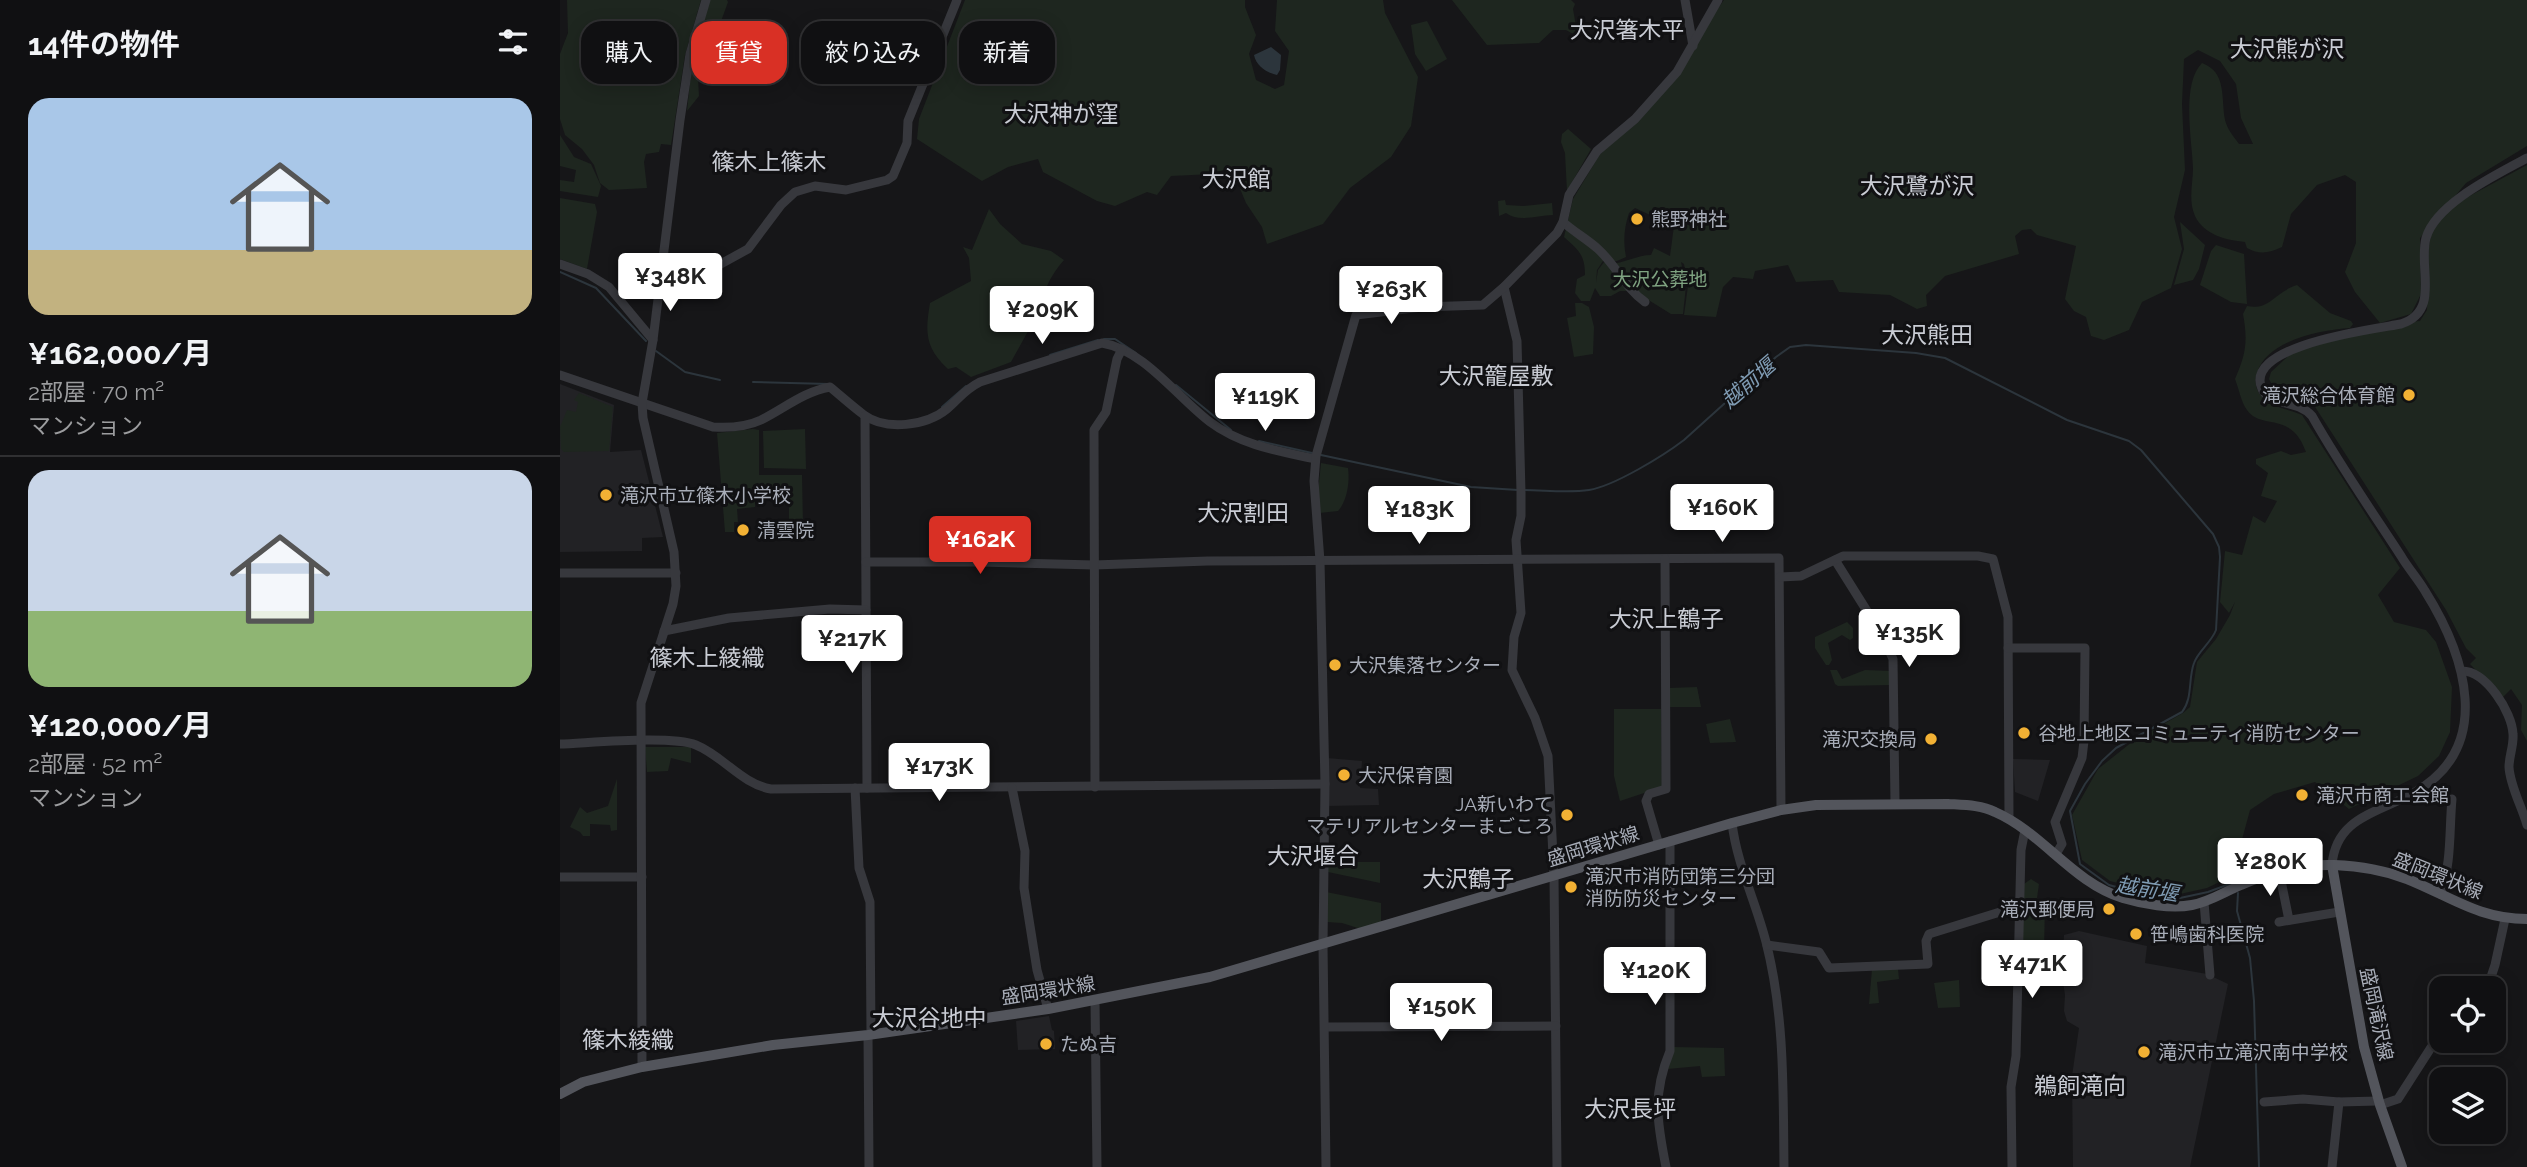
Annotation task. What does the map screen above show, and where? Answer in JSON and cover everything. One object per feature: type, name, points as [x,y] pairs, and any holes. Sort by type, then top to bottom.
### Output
[{"type":"main road","name":"盛岡環状線","points":[[560,1094],[583,1082],[642,1067],[773,1045],[1048,1009],[1210,977],[1732,823],[1781,810],[1816,805],[1969,805],[1993,811],[2025,830],[2100,889],[2123,898],[2176,906],[2204,902],[2279,871],[2332,865],[2380,870],[2407,879],[2463,906],[2505,919],[2527,919]]},
{"type":"main road","name":"盛岡滝沢線","points":[[2332,865],[2364,1047],[2379,1103],[2402,1167]]},
{"type":"street","points":[[642,1067],[641,703],[673,604],[676,573],[674,552],[643,418],[642,403],[653,340],[674,156],[690,54],[706,0]]},
{"type":"street","points":[[660,283],[687,288],[717,266],[741,255],[756,241],[781,205],[803,188],[815,186],[846,190],[887,180],[893,176],[907,143],[908,121],[957,0]]},
{"type":"street","points":[[1685,0],[1693,46]]},
{"type":"street","points":[[1326,1167],[1323,945],[1325,784],[1320,561],[1315,515],[1316,455],[1356,315],[1422,307],[1483,305],[1504,287],[1557,233],[1563,222],[1569,195],[1597,151],[1635,119],[1677,72],[1718,0]]},
{"type":"street","points":[[2332,865],[2333,853],[2354,822],[2433,782],[2449,763],[2461,739],[2465,687],[2451,638],[2425,590],[2312,416],[2297,404],[2281,402],[2266,395],[2262,389],[2261,374],[2267,363],[2281,353],[2299,346],[2401,324],[2415,317],[2423,307],[2426,236],[2435,221],[2474,188],[2527,158]]},
{"type":"street","points":[[1563,222],[1597,248],[1633,293],[1645,302]]},
{"type":"street","points":[[560,264],[587,274],[609,287],[653,340]]},
{"type":"street","points":[[1504,287],[1517,341],[1521,516],[1516,540],[1521,613],[1514,637],[1512,670],[1535,718],[1548,756],[1554,876],[1557,1167]]},
{"type":"street","points":[[560,375],[713,427],[728,428],[751,424],[811,390],[830,387],[865,416],[882,423],[897,425],[923,420],[946,410],[964,390],[980,382],[1102,343],[1122,349],[1209,421],[1234,438],[1255,446],[1316,455]]},
{"type":"street","points":[[1095,787],[1094,430],[1106,412],[1117,359],[1122,349]]},
{"type":"street","points":[[865,416],[867,788]]},
{"type":"street","points":[[1780,577],[1801,576],[1843,556],[1978,556],[1993,559],[2008,617],[2009,819]]},
{"type":"street","points":[[866,562],[1094,565],[1208,561],[1779,558],[1781,810]]},
{"type":"street","points":[[1665,559],[1666,789],[1649,794],[1646,801],[1664,843],[1670,1051],[1661,1073],[1661,1089],[1656,1109],[1666,1167]]},
{"type":"street","points":[[1835,560],[1882,635],[1893,659],[1895,803]]},
{"type":"street","points":[[560,573],[676,573]]},
{"type":"street","points":[[664,631],[729,618],[818,610],[866,610]]},
{"type":"street","points":[[2008,648],[2085,648],[2082,758],[2055,822],[2062,844],[2056,854]]},
{"type":"street","points":[[2462,671],[2474,673],[2495,694],[2509,714],[2514,737],[2509,766],[2527,825]]},
{"type":"street","points":[[560,744],[685,742],[696,745],[763,788],[1325,784]]},
{"type":"street","points":[[855,788],[858,863],[870,902],[869,1167]]},
{"type":"street","points":[[1012,788],[1025,851],[1024,887],[1037,970],[1048,1009]]},
{"type":"street","points":[[2440,894],[2450,858],[2448,844],[2452,799]]},
{"type":"street","points":[[1732,823],[1735,846],[1767,945],[1783,1040],[1784,1167]]},
{"type":"street","points":[[2012,1167],[2011,1087],[2016,1056],[2021,850],[2025,830]]},
{"type":"street","points":[[2279,871],[2290,920]]},
{"type":"street","points":[[560,877],[642,877]]},
{"type":"street","points":[[2204,902],[2210,975]]},
{"type":"street","points":[[1767,945],[1819,952],[1829,968],[1928,964],[1926,941],[1929,934],[2000,912],[2020,913]]},
{"type":"street","points":[[2279,922],[2339,912]]},
{"type":"street","points":[[2491,976],[2505,919]]},
{"type":"street","points":[[1095,1000],[1097,1167]]},
{"type":"street","points":[[1326,1027],[1556,1026]]},
{"type":"street","points":[[2264,1102],[2303,1099],[2379,1103],[2398,1099],[2429,1051]]},
{"type":"street","points":[[2332,1167],[2339,1102]]},
{"type":"shaded area","points":[[1271,47],[1281,55],[1277,75],[1262,68],[1254,55]]},
{"type":"shaded area","name":"滝沢市立篠木小学校","points":[[560,384],[614,405],[610,452],[641,450],[663,537],[642,538],[642,551],[560,552]]},
{"type":"shaded area","name":"大沢保育園","points":[[1327,758],[1362,761],[1360,788],[1378,789],[1379,805],[1326,806]]},
{"type":"shaded area","points":[[2013,759],[2050,760],[2038,801],[2015,792]]},
{"type":"shaded area","name":"滝沢市立滝沢南中学校","points":[[2079,931],[2147,946],[2145,963],[2207,974],[2228,984],[2190,1167],[2073,1167],[2072,1076],[2079,1028],[2067,1021],[2062,975],[2064,935]]},
{"type":"shaded area","points":[[1049,1016],[1054,1031],[1055,1049],[1018,1050],[1016,1021]]},
{"type":"green space","points":[[567,0],[701,0],[695,21],[691,21],[691,34],[685,55],[671,145],[661,144],[659,152],[646,154],[644,162],[647,188],[609,190],[600,183],[594,165],[582,149],[565,135],[560,119],[560,54],[568,33]]},
{"type":"green space","points":[[709,0],[727,0],[721,21],[703,21]]},
{"type":"green space","points":[[965,0],[1245,0],[1256,35],[1249,54],[1256,80],[1275,89],[1284,85],[1289,51],[1275,31],[1277,0],[1383,0],[1385,13],[1418,77],[1411,126],[1391,157],[1350,188],[1323,224],[1267,244],[1262,227],[1246,203],[1231,167],[1213,174],[1171,176],[1157,195],[1147,192],[1115,206],[1097,201],[1043,172],[1038,159],[1008,167],[982,181],[917,139],[919,119],[933,84],[945,84],[945,52]]},
{"type":"green space","points":[[1452,0],[1571,0],[1575,4],[1573,9],[1577,32],[1575,35],[1566,30],[1553,30],[1539,43],[1487,45]]},
{"type":"green space","name":"大沢公葬地","points":[[1724,0],[2527,0],[2527,146],[2466,183],[2420,238],[2421,294],[2411,314],[2380,323],[2355,292],[2345,272],[2356,243],[2356,182],[2345,175],[2317,185],[2291,214],[2282,247],[2273,251],[2252,250],[2247,248],[2245,242],[2216,235],[2204,228],[2195,216],[2191,192],[2193,168],[2189,113],[2192,84],[2202,63],[2210,67],[2219,79],[2227,127],[2239,144],[2253,144],[2241,118],[2236,84],[2220,61],[2198,50],[2184,59],[2182,104],[2185,170],[2174,217],[2182,249],[2171,288],[2142,302],[2129,330],[2104,340],[2091,336],[2086,317],[2074,311],[2065,299],[2076,246],[2037,235],[2031,229],[2022,230],[2015,236],[2019,254],[1945,276],[1926,295],[1927,306],[1917,309],[1890,295],[1839,292],[1833,280],[1796,282],[1788,265],[1755,271],[1753,279],[1733,277],[1723,287],[1716,317],[1684,315],[1688,286],[1684,264],[1681,262],[1686,286],[1683,314],[1671,314],[1634,291],[1600,296],[1595,288],[1590,301],[1581,301],[1575,293],[1577,279],[1585,275],[1584,262],[1577,249],[1564,237],[1573,199],[1600,154],[1636,123]],"holes":[[[1635,208],[1674,226],[1670,256],[1654,248],[1651,255],[1614,263],[1604,262],[1598,270],[1596,283],[1597,270],[1603,261],[1617,261],[1626,257],[1626,224],[1629,213]]]},
{"type":"green space","points":[[1427,21],[1447,59],[1426,71],[1415,54],[1411,25]]},
{"type":"green space","points":[[691,74],[691,84],[698,84],[699,96],[687,111]]},
{"type":"green space","points":[[1568,129],[1591,149],[1567,191],[1565,153],[1561,142],[1562,134]]},
{"type":"green space","points":[[560,135],[574,157],[591,164],[601,186],[598,197],[560,191],[560,180],[574,182],[576,170],[560,166]]},
{"type":"green space","points":[[2527,165],[2527,741],[2521,730],[2522,705],[2511,689],[2502,698],[2470,664],[2476,658],[2466,648],[2446,610],[2310,399],[2287,395],[2272,385],[2269,379],[2271,372],[2299,346],[2420,321],[2427,310],[2431,233],[2451,206]]},
{"type":"green space","points":[[560,198],[595,204],[597,212],[587,269],[560,259]]},
{"type":"green space","points":[[1505,200],[1506,205],[1552,203],[1553,215],[1517,218],[1506,213],[1499,216],[1498,201]]},
{"type":"green space","points":[[989,209],[1000,224],[1022,244],[1051,251],[1064,260],[1050,281],[1043,304],[1011,362],[971,377],[956,367],[948,369],[935,354],[928,339],[928,313],[930,303],[971,281],[969,258],[963,247],[972,250]]},
{"type":"green space","points":[[2180,222],[2205,245],[2199,269],[2193,280],[2174,285],[2184,249]]},
{"type":"green space","points":[[2216,245],[2244,254],[2247,304],[2231,302],[2200,285],[2211,251]]},
{"type":"green space","points":[[2297,285],[2330,313],[2353,324],[2350,328],[2310,334],[2272,352],[2257,373],[2257,390],[2271,404],[2302,415],[2400,568],[2378,595],[2394,622],[2426,630],[2436,642],[2452,687],[2450,732],[2439,756],[2418,776],[2349,809],[2315,782],[2274,794],[2250,810],[2232,876],[2207,888],[2180,894],[2146,890],[2110,881],[2082,860],[2072,815],[2098,769],[2132,742],[2190,707],[2197,662],[2216,639],[2235,602],[2229,613],[2220,602],[2225,551],[2242,555],[2253,516],[2265,523],[2277,501],[2261,496],[2268,473],[2256,464],[2256,459],[2281,451],[2291,455],[2306,452],[2293,431],[2276,423],[2260,420],[2247,410],[2235,379],[2245,347],[2243,314],[2247,306],[2261,306]]},
{"type":"green space","points":[[1575,303],[1589,307],[1594,327],[1593,354],[1574,357],[1567,318],[1576,316]]},
{"type":"green space","points":[[579,393],[613,407],[609,451],[564,452],[561,449],[560,427],[567,410],[576,412],[578,402],[574,400]]},
{"type":"green space","points":[[805,429],[806,469],[764,468],[763,431]]},
{"type":"green space","points":[[759,430],[759,475],[802,475],[803,525],[789,526],[789,505],[776,505],[775,496],[755,497],[755,507],[737,509],[738,522],[734,522],[734,532],[725,532],[717,433]]},
{"type":"green space","points":[[1321,463],[1348,468],[1347,491],[1338,511],[1319,513],[1317,502]]},
{"type":"green space","points":[[1847,622],[1853,628],[1853,638],[1850,640],[1842,635],[1828,643],[1832,660],[1826,665],[1815,648],[1815,637]]},
{"type":"green space","points":[[1830,670],[1837,670],[1842,679],[1865,670],[1891,671],[1891,685],[1838,686]]},
{"type":"green space","points":[[1697,687],[1701,707],[1669,707],[1669,688]]},
{"type":"green space","points":[[1614,709],[1661,709],[1662,787],[1620,801],[1614,776]]},
{"type":"green space","points":[[1730,719],[1736,742],[1710,743],[1706,724]]},
{"type":"green space","points":[[645,747],[691,747],[691,763],[671,758],[668,771],[647,772]]},
{"type":"green space","points":[[617,779],[617,830],[611,831],[610,825],[590,824],[590,836],[583,836],[570,827],[580,807],[587,813],[608,806]]},
{"type":"green space","points":[[1328,862],[1380,862],[1380,883],[1328,872]]},
{"type":"green space","points":[[2031,879],[2039,884],[2037,898],[2045,902],[2044,953],[2022,954],[2024,884]]},
{"type":"green space","points":[[1326,892],[1381,903],[1381,922],[1361,929],[1327,922]]},
{"type":"green space","points":[[1872,969],[1898,969],[1899,979],[1877,982],[1879,1003],[1869,1004]]},
{"type":"green space","points":[[1959,980],[1960,1007],[1938,1008],[1934,983]]},
{"type":"green space","points":[[1673,1047],[1724,1048],[1725,1076],[1702,1077],[1700,1066],[1667,1069]]},
{"type":"waterway","name":"越前堰","points":[[560,272],[596,288],[646,341]]},
{"type":"waterway","name":"越前堰","points":[[1104,339],[1115,339],[1136,353]]},
{"type":"waterway","name":"越前堰","points":[[1050,355],[1098,340]]},
{"type":"waterway","name":"越前堰","points":[[1523,490],[1589,490],[1625,477],[1684,440],[1776,357],[1790,347],[1806,345],[1916,353],[1945,358],[2067,420],[2129,441],[2141,450],[2213,534],[2219,547],[2216,630],[2194,663],[2188,701],[2182,712],[2116,748],[2102,761],[2085,784],[2070,811],[2080,864],[2109,885],[2146,895],[2180,898],[2232,883]]},
{"type":"waterway","points":[[656,351],[685,372],[720,380]]},
{"type":"waterway","name":"越前堰","points":[[753,382],[829,384]]},
{"type":"waterway","name":"越前堰","points":[[1176,385],[1231,430]]},
{"type":"waterway","name":"越前堰","points":[[942,407],[966,386]]},
{"type":"waterway","name":"越前堰","points":[[1259,441],[1312,453]]},
{"type":"waterway","name":"越前堰","points":[[1321,455],[1471,487],[1518,490]]},
{"type":"waterway","name":"越前堰","points":[[2238,893],[2237,911],[2250,958],[2254,1001],[2259,1167]]},
{"type":"place","name":"熊野神社","points":[[1637,219]]},
{"type":"place","name":"滝沢総合体育館","points":[[2409,395]]},
{"type":"place","name":"滝沢市立篠木小学校","points":[[606,495]]},
{"type":"place","name":"清雲院","points":[[743,530]]},
{"type":"place","name":"大沢集落センター","points":[[1335,665]]},
{"type":"place","name":"谷地上地区コミュニティ消防センター","points":[[2024,733]]},
{"type":"place","name":"滝沢交換局","points":[[1931,739]]},
{"type":"place","name":"大沢保育園","points":[[1344,775]]},
{"type":"place","name":"滝沢市商工会館","points":[[2302,795]]},
{"type":"place","name":"JA新いわて マテリアルセンターまごころ","points":[[1567,815]]},
{"type":"place","name":"滝沢市消防団第三分団 消防防災センター","points":[[1571,887]]},
{"type":"place","name":"滝沢郵便局","points":[[2109,909]]},
{"type":"place","name":"笹嶋歯科医院","points":[[2136,934]]},
{"type":"place","name":"たぬ吉","points":[[1046,1044]]},
{"type":"place","name":"滝沢市立滝沢南中学校","points":[[2144,1052]]},
{"type":"district","name":"大沢箸木平","points":[[1627,29]]},
{"type":"district","name":"大沢熊が沢","points":[[2287,48]]},
{"type":"district","name":"大沢神が窪","points":[[1061,113]]},
{"type":"district","name":"篠木上篠木","points":[[769,161]]},
{"type":"district","name":"大沢館","points":[[1236,178]]},
{"type":"district","name":"大沢鷺が沢","points":[[1917,185]]},
{"type":"district","name":"大沢熊田","points":[[1927,334]]},
{"type":"district","name":"大沢籠屋敷","points":[[1496,375]]},
{"type":"district","name":"大沢割田","points":[[1243,512]]},
{"type":"district","name":"大沢上鶴子","points":[[1666,618]]},
{"type":"district","name":"篠木上綾織","points":[[707,657]]},
{"type":"district","name":"大沢堰合","points":[[1313,855]]},
{"type":"district","name":"大沢鶴子","points":[[1468,878]]},
{"type":"district","name":"大沢谷地中","points":[[929,1017]]},
{"type":"district","name":"篠木綾織","points":[[628,1039]]},
{"type":"district","name":"鵜飼滝向","points":[[2080,1085]]},
{"type":"district","name":"大沢長坪","points":[[1630,1108]]}]
